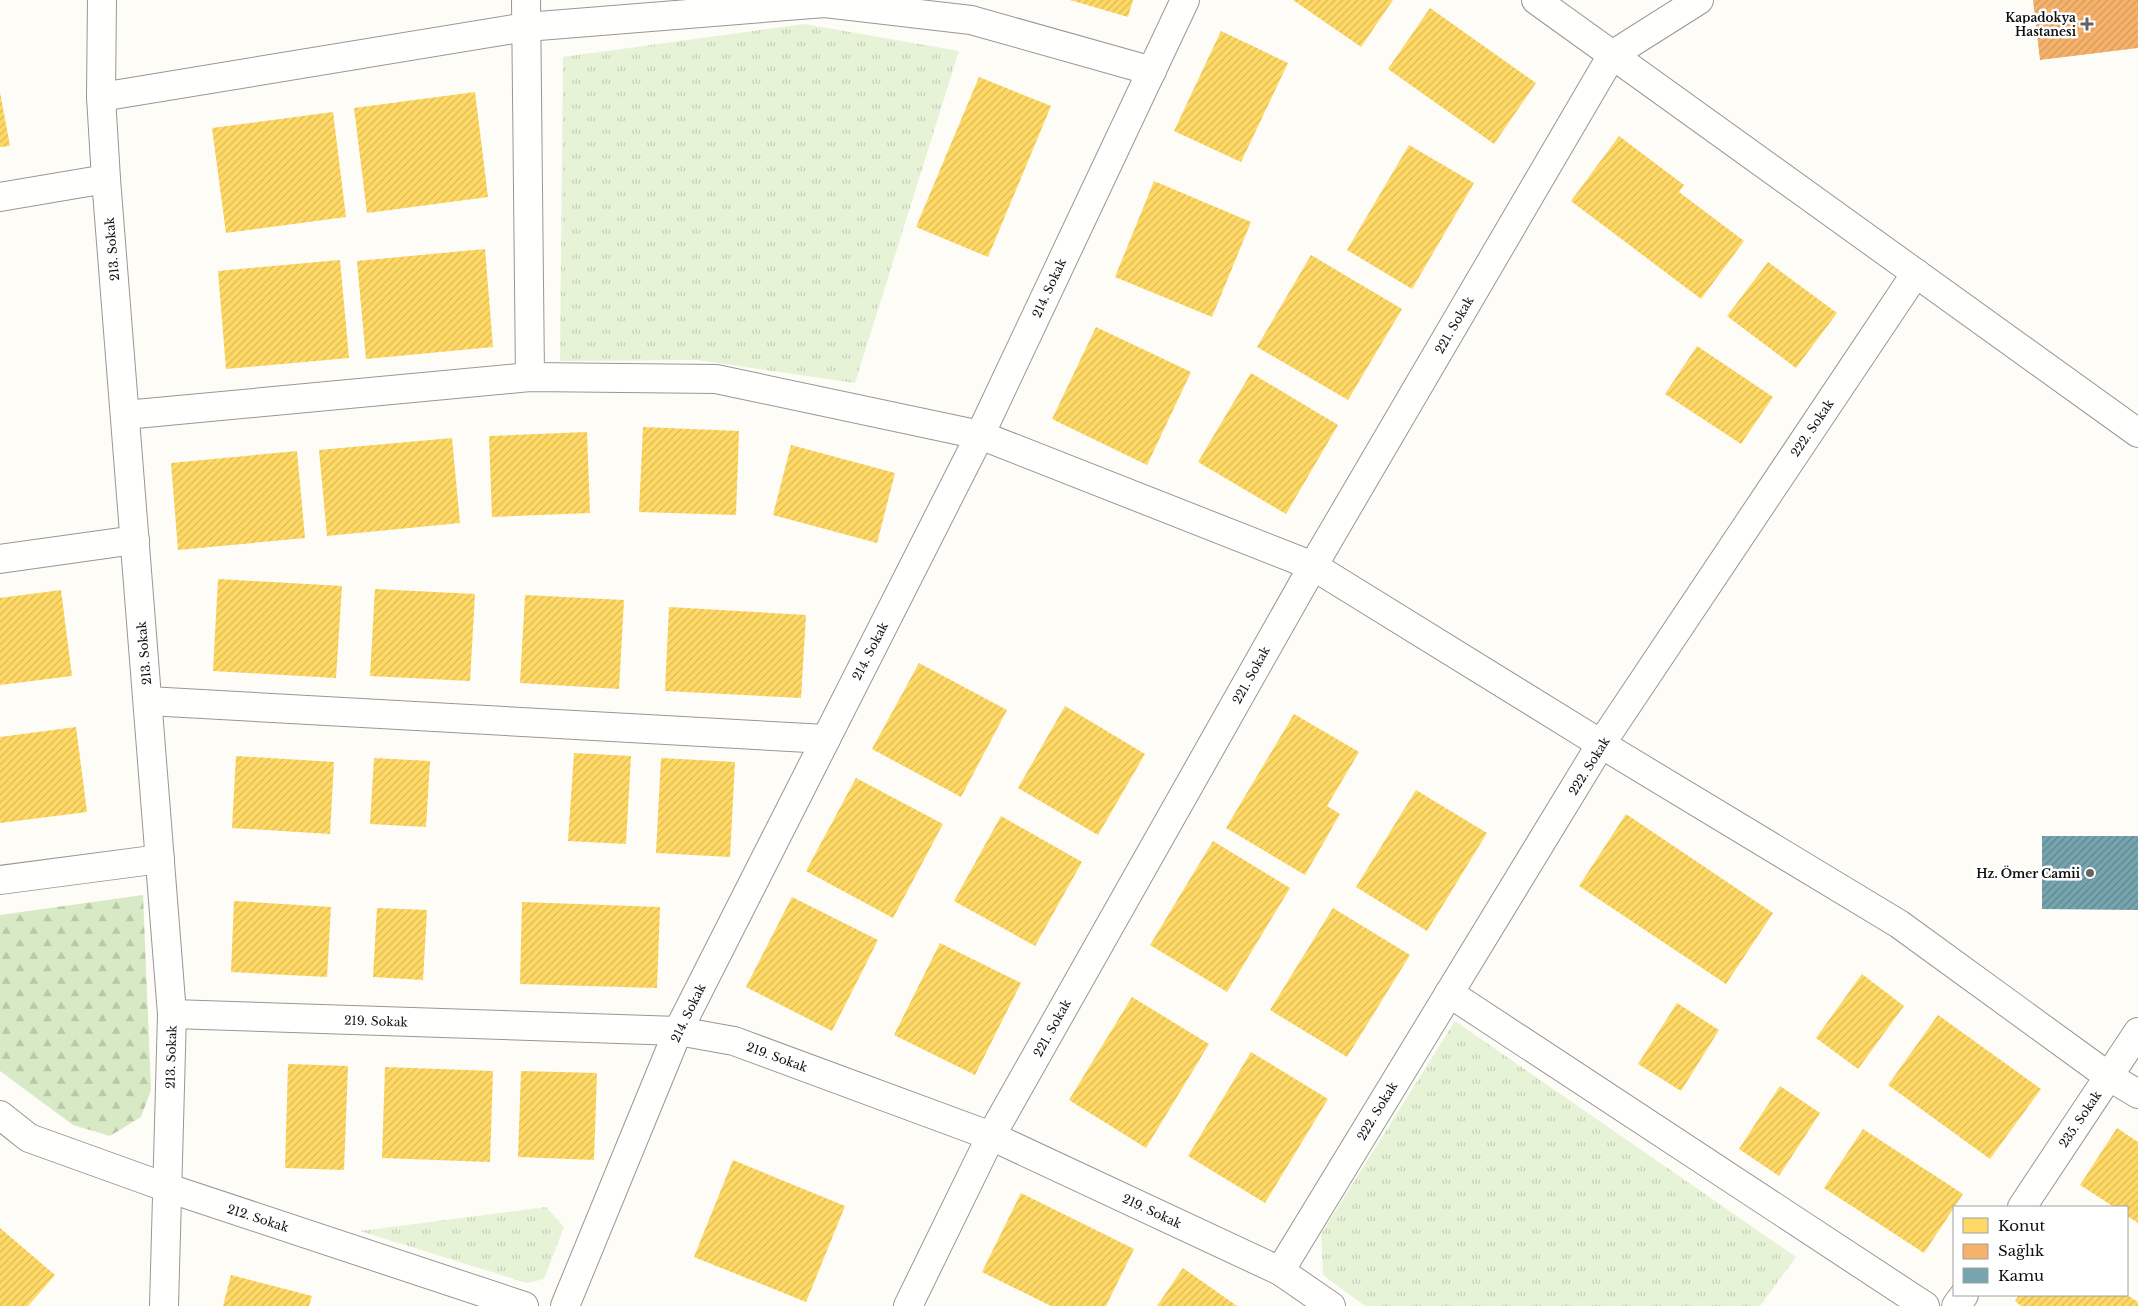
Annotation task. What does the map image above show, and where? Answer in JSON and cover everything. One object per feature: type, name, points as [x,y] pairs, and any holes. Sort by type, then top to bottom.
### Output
[{"type":"street","name":"213. Sokak","points":[[102,0],[101,97],[106,179],[172,1014],[164,1306]]},
{"type":"street","points":[[526,0],[530,377]]},
{"type":"street","name":"214. Sokak","points":[[565,1306],[678,1031],[980,435],[1185,0]]},
{"type":"street","points":[[1536,0],[2138,433]]},
{"type":"street","points":[[1612,55],[1699,0]]},
{"type":"street","points":[[101,97],[526,27],[825,1],[971,20],[1152,71]]},
{"type":"street","name":"221. Sokak","points":[[908,1306],[991,1136],[1313,566],[1612,55]]},
{"type":"street","points":[[0,197],[106,179]]},
{"type":"street","name":"222. Sokak","points":[[1280,1271],[1601,744],[1916,273]]},
{"type":"street","points":[[125,415],[530,377],[716,379],[980,435],[1313,566],[1601,744],[1899,924],[2108,1076],[2138,1094]]},
{"type":"street","points":[[0,559],[135,540]]},
{"type":"street","points":[[148,701],[826,739]]},
{"type":"street","points":[[0,880],[160,859]]},
{"type":"street","points":[[1450,993],[1925,1306]]},
{"type":"street","name":"219. Sokak","points":[[172,1014],[678,1031],[734,1041],[991,1136],[1280,1271],[1331,1306]]},
{"type":"street","name":"235. Sokak","points":[[2023,1206],[2138,1032]]},
{"type":"street","name":"212. Sokak","points":[[0,1115],[29,1138],[168,1188],[524,1306]]},
{"type":"green space","points":[[804,24],[959,51],[855,383],[697,360],[560,361],[563,57]]},
{"type":"green space","points":[[143,895],[151,1090],[141,1117],[110,1136],[73,1125],[0,1071],[0,915]]},
{"type":"green space","points":[[1455,1021],[1796,1257],[1760,1306],[1365,1306],[1323,1275],[1321,1234]]},
{"type":"green space","points":[[546,1207],[564,1227],[544,1279],[527,1283],[360,1231]]},
{"type":"building: Konut","points":[[1070,0],[1133,0],[1128,17]]},
{"type":"building: Konut","points":[[1293,0],[1393,0],[1361,47]]},
{"type":"building: Konut","points":[[1430,8],[1536,83],[1494,144],[1388,69]]},
{"type":"building: Konut","points":[[1221,31],[1288,63],[1241,162],[1174,131]]},
{"type":"building: Konut","points":[[979,77],[1051,106],[988,257],[916,227]]},
{"type":"building: Konut","points":[[0,92],[10,146],[0,147]]},
{"type":"building: Konut","points":[[475,92],[488,197],[367,213],[354,108]]},
{"type":"building: Konut","points":[[333,112],[346,217],[226,233],[212,128]]},
{"type":"building: Konut","points":[[1619,136],[1684,185],[1679,192],[1744,241],[1701,299],[1571,201]]},
{"type":"building: Konut","points":[[1409,145],[1474,183],[1412,289],[1347,250]]},
{"type":"building: Konut","points":[[1154,181],[1251,222],[1212,317],[1115,277]]},
{"type":"building: Konut","points":[[485,249],[493,347],[366,359],[357,261]]},
{"type":"building: Konut","points":[[1311,255],[1402,309],[1348,400],[1257,347]]},
{"type":"building: Konut","points":[[340,260],[349,358],[226,369],[218,271]]},
{"type":"building: Konut","points":[[1768,262],[1837,313],[1796,368],[1727,316]]},
{"type":"building: Konut","points":[[1096,327],[1191,372],[1147,465],[1052,419]]},
{"type":"building: Konut","points":[[1697,346],[1773,397],[1741,444],[1665,394]]},
{"type":"building: Konut","points":[[1251,373],[1338,425],[1286,514],[1198,462]]},
{"type":"building: Konut","points":[[643,427],[739,431],[736,515],[639,512]]},
{"type":"building: Konut","points":[[587,432],[590,513],[492,517],[489,436]]},
{"type":"building: Konut","points":[[452,438],[460,523],[327,536],[319,450]]},
{"type":"building: Konut","points":[[791,445],[895,473],[877,543],[773,515]]},
{"type":"building: Konut","points":[[297,451],[305,538],[178,550],[171,463]]},
{"type":"building: Konut","points":[[218,579],[342,586],[336,678],[213,671]]},
{"type":"building: Konut","points":[[375,589],[475,594],[470,681],[370,676]]},
{"type":"building: Konut","points":[[61,590],[72,676],[0,685],[0,598]]},
{"type":"building: Konut","points":[[525,595],[624,600],[619,689],[520,683]]},
{"type":"building: Konut","points":[[669,607],[806,615],[801,698],[665,691]]},
{"type":"building: Konut","points":[[919,663],[1007,710],[961,797],[872,749]]},
{"type":"building: Konut","points":[[1065,706],[1145,754],[1098,835],[1018,788]]},
{"type":"building: Konut","points":[[1294,714],[1359,752],[1327,806],[1340,814],[1305,875],[1226,828]]},
{"type":"building: Konut","points":[[76,727],[87,812],[0,823],[0,737]]},
{"type":"building: Konut","points":[[574,753],[631,756],[626,844],[568,841]]},
{"type":"building: Konut","points":[[236,756],[334,762],[330,834],[232,828]]},
{"type":"building: Konut","points":[[374,758],[430,761],[426,827],[370,824]]},
{"type":"building: Konut","points":[[661,758],[735,762],[730,857],[656,853]]},
{"type":"building: Konut","points":[[856,778],[943,824],[893,918],[806,871]]},
{"type":"building: Konut","points":[[1416,790],[1487,833],[1427,931],[1356,887]]},
{"type":"building: Konut","points":[[1626,814],[1773,913],[1726,984],[1579,886]]},
{"type":"building: Konut","points":[[1001,816],[1082,862],[1035,946],[954,901]]},
{"type":"building: Konut","points":[[1213,841],[1290,888],[1227,992],[1150,945]]},
{"type":"building: Konut","points":[[792,897],[878,940],[832,1031],[746,987]]},
{"type":"building: Konut","points":[[234,901],[331,907],[327,977],[231,972]]},
{"type":"building: Konut","points":[[522,902],[660,907],[657,988],[520,984]]},
{"type":"building: Konut","points":[[377,908],[427,910],[423,980],[373,977]]},
{"type":"building: Konut","points":[[1333,908],[1410,955],[1347,1057],[1270,1010]]},
{"type":"building: Konut","points":[[940,943],[1021,983],[975,1075],[894,1035]]},
{"type":"building: Konut","points":[[1862,974],[1904,1006],[1858,1069],[1816,1038]]},
{"type":"building: Konut","points":[[1132,997],[1209,1044],[1146,1148],[1069,1100]]},
{"type":"building: Konut","points":[[1677,1003],[1719,1030],[1681,1091],[1638,1064]]},
{"type":"building: Konut","points":[[1938,1015],[2041,1089],[1990,1159],[1888,1085]]},
{"type":"building: Konut","points":[[1251,1052],[1328,1099],[1265,1203],[1188,1156]]},
{"type":"building: Konut","points":[[288,1064],[348,1066],[344,1170],[285,1168]]},
{"type":"building: Konut","points":[[385,1067],[493,1071],[490,1162],[382,1158]]},
{"type":"building: Konut","points":[[521,1071],[597,1073],[594,1160],[518,1157]]},
{"type":"building: Konut","points":[[1780,1086],[1820,1113],[1779,1176],[1739,1149]]},
{"type":"building: Konut","points":[[2117,1128],[2138,1142],[2138,1223],[2128,1217],[2128,1206],[2112,1206],[2080,1185]]},
{"type":"building: Konut","points":[[1863,1129],[1963,1194],[1955,1206],[1953,1206],[1953,1209],[1924,1253],[1824,1188]]},
{"type":"building: Konut","points":[[733,1160],[845,1206],[806,1302],[694,1257]]},
{"type":"building: Konut","points":[[1021,1193],[1134,1249],[1106,1306],[1051,1306],[982,1272]]},
{"type":"building: Konut","points":[[0,1228],[55,1275],[28,1306],[0,1306]]},
{"type":"building: Konut","points":[[1183,1268],[1237,1306],[1157,1306]]},
{"type":"building: Konut","points":[[231,1275],[312,1296],[309,1306],[223,1306]]},
{"type":"building: Konut","points":[[2018,1296],[2128,1296],[2138,1302],[2138,1306],[2021,1306],[2015,1301]]},
{"type":"building: Sağlık","name":"Kapadokya Hastanesi","points":[[2033,0],[2138,0],[2138,48],[2040,60]]},
{"type":"building: Kamu","name":"Hz. Ömer Camii","points":[[2042,836],[2138,836],[2138,910],[2042,909]]},
{"type":"place","name":"Kapadokya Hastanesi","points":[[2087,24]]},
{"type":"place","name":"Hz. Ömer Camii","points":[[2090,873]]}]
